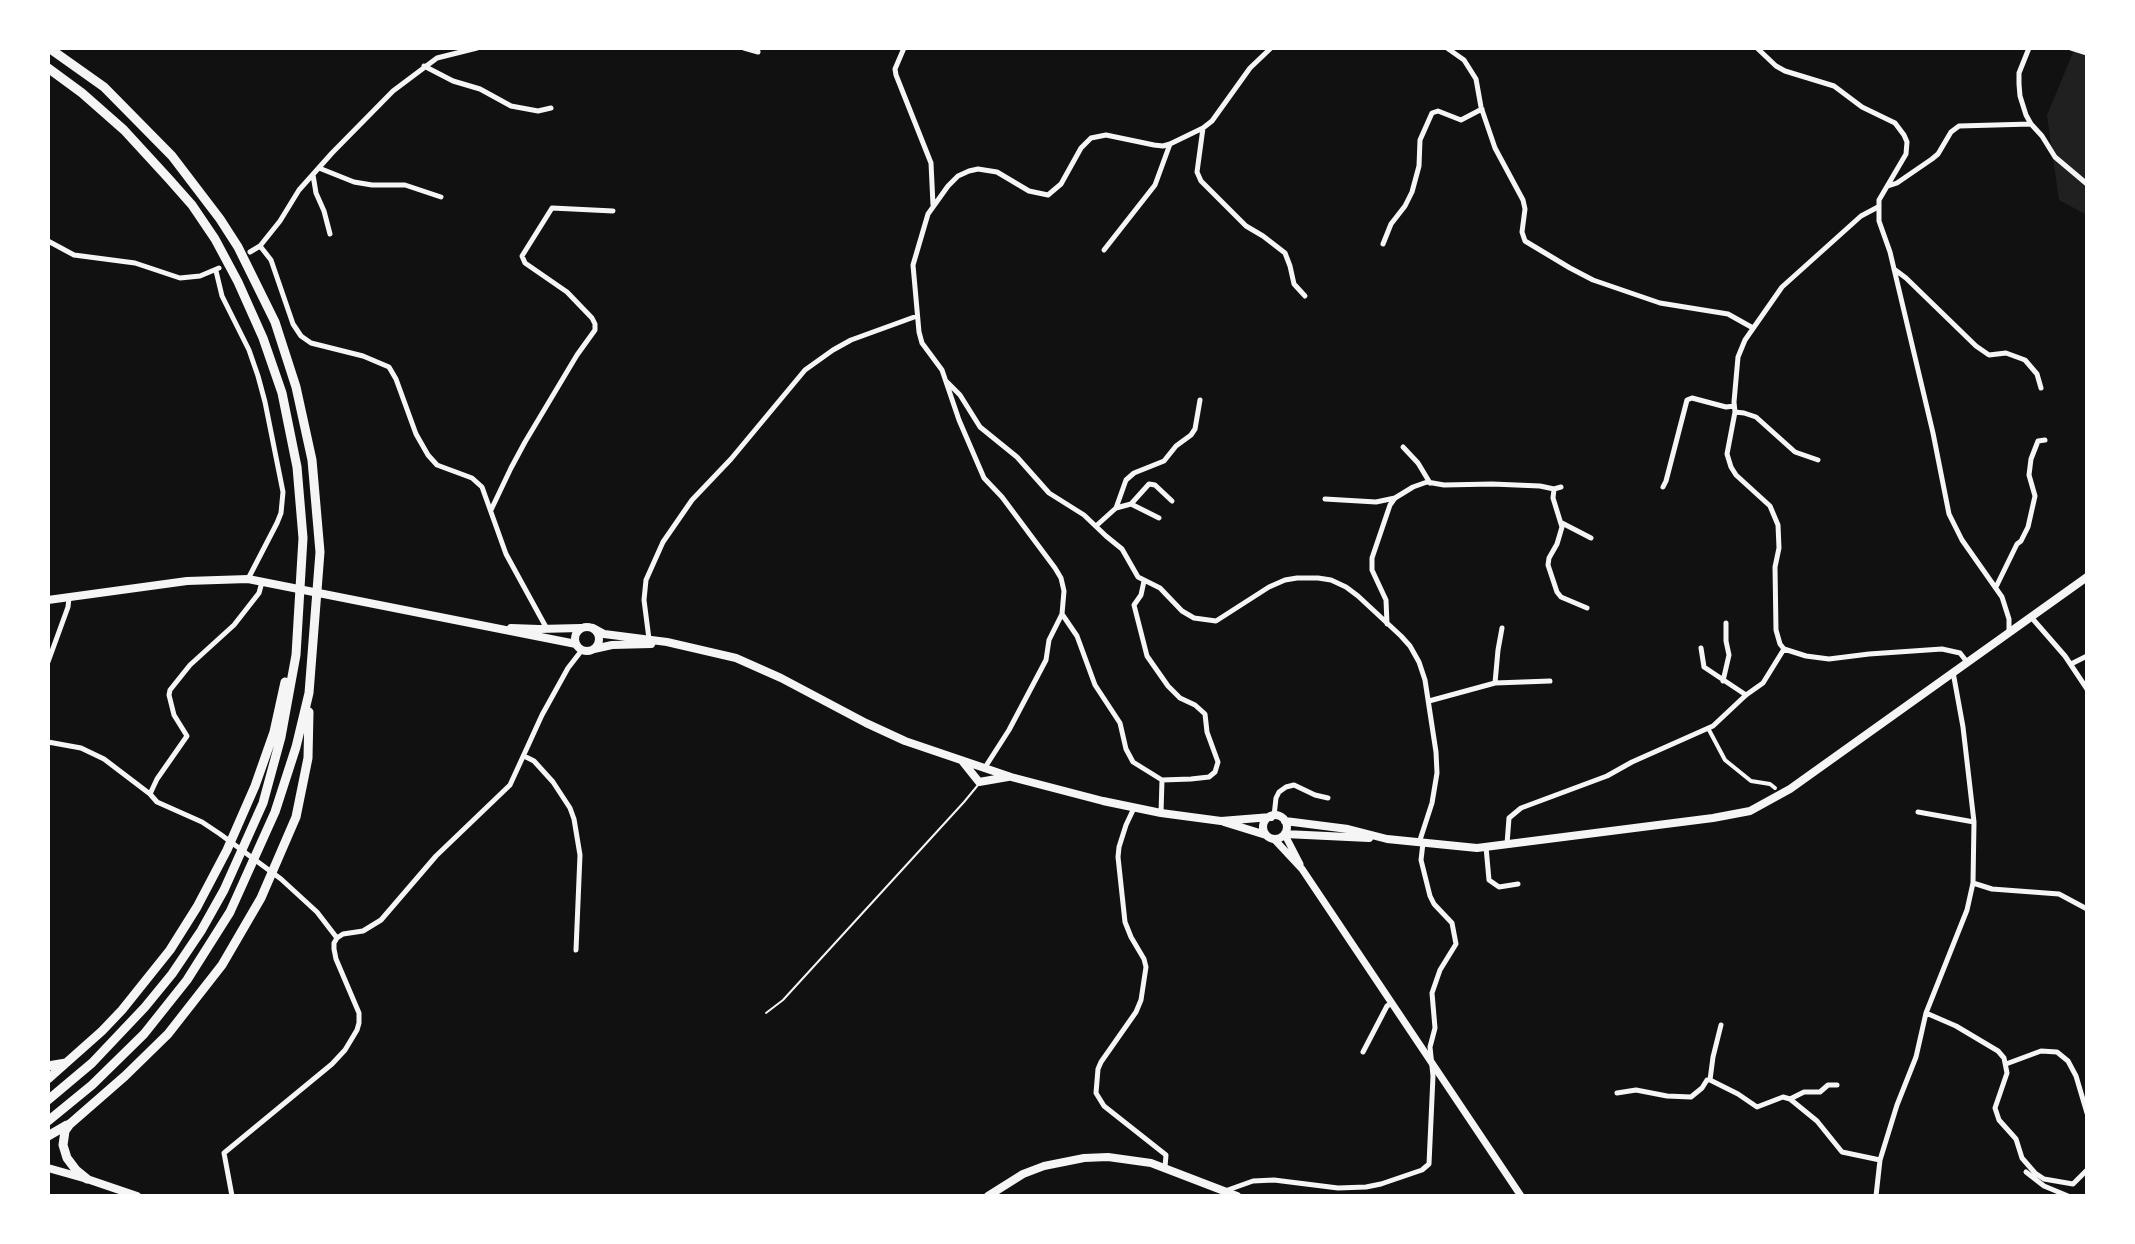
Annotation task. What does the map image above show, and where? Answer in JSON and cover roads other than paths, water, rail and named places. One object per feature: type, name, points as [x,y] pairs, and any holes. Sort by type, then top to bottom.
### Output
[{"type":"highway","points":[[48,1136],[70,1124],[125,1076],[168,1034],[222,965],[261,898],[296,817],[308,758],[309,693],[320,552],[312,460],[296,387],[278,331],[238,247],[220,219],[172,156],[104,87],[49,48]]},
{"type":"highway","points":[[48,68],[82,93],[124,130],[192,205],[215,239],[238,282],[263,338],[282,393],[297,467],[303,538],[296,655],[281,737],[263,803],[218,900],[201,931],[172,974],[145,1007],[92,1063],[48,1100]]},
{"type":"highway","points":[[48,1079],[102,1031],[136,993],[170,950],[197,907],[228,850],[255,786],[274,732],[288,667],[296,655]]},
{"type":"highway","points":[[48,1121],[92,1085],[144,1034],[187,980],[210,946],[230,912],[275,812],[296,747],[309,693]]},
{"type":"highway","points":[[48,1066],[66,1064]]},
{"type":"highway","points":[[70,1124],[63,1139],[64,1151],[71,1164],[87,1179]]},
{"type":"main road","points":[[1221,821],[1272,816],[1280,817],[1285,821],[1348,829],[1421,843],[1486,847],[1728,816],[1750,811],[1790,789],[2087,578]]},
{"type":"main road","points":[[48,600],[187,581],[248,579],[493,627],[579,647],[594,649],[612,645],[649,644],[688,647]]},
{"type":"main road","points":[[493,627],[593,628],[604,634],[648,639],[722,654],[757,666],[894,736],[984,769],[1134,808],[1221,821],[1270,837],[1280,838],[1285,834],[1287,827],[1285,821]]},
{"type":"main road","points":[[579,647],[576,633],[581,628]]},
{"type":"main road","points":[[593,628],[600,639],[594,649]]},
{"type":"main road","points":[[963,762],[980,780]]},
{"type":"main road","points":[[980,780],[978,773],[984,769]]},
{"type":"main road","points":[[980,780],[1011,777]]},
{"type":"main road","points":[[1270,837],[1264,824],[1272,816]]},
{"type":"main road","points":[[1285,834],[1388,838]]},
{"type":"main road","points":[[988,1196],[1023,1174],[1044,1166],[1084,1158],[1108,1157],[1131,1159],[1165,1167],[1220,1192],[1237,1196]]},
{"type":"main road","points":[[48,1168],[137,1196]]},
{"type":"street","points":[[250,252],[260,246],[280,221],[299,190],[383,100],[436,58],[477,48]]},
{"type":"street","points":[[744,48],[758,52]]},
{"type":"street","points":[[904,48],[895,69],[896,75],[931,163],[933,205]]},
{"type":"street","points":[[984,769],[1009,730],[1046,660],[1049,640],[1062,614],[1064,591],[1056,568],[1008,504],[984,478],[959,420],[942,370],[922,343],[917,316],[913,265],[918,244],[933,205],[958,176],[978,168],[997,172],[1029,191],[1048,195],[1061,184],[1086,141],[1098,135],[1154,145],[1170,144],[1203,128],[1222,110],[1250,68],[1271,48]]},
{"type":"street","points":[[1447,48],[1464,60],[1472,70],[1479,88],[1482,109],[1502,163],[1523,200],[1525,209],[1522,232],[1526,241],[1593,280],[1660,303],[1728,314],[1753,328]]},
{"type":"street","points":[[1757,48],[1776,66],[1785,71],[1834,86],[1862,107],[1886,117],[1901,129],[1907,142],[1906,154],[1879,200],[1879,221],[1894,269],[1933,433],[1949,514],[1962,540],[1996,587],[2007,607],[2009,632]]},
{"type":"street","points":[[2029,48],[2019,73],[2019,84],[2020,96],[2031,124],[2042,136],[2055,157],[2087,184]]},
{"type":"street","points":[[2071,48],[2087,53]]},
{"type":"street","points":[[424,66],[453,81],[480,89],[511,106],[538,111],[551,108]]},
{"type":"street","points":[[1383,244],[1391,224],[1405,207],[1412,192],[1419,166],[1420,140],[1432,113],[1438,111],[1461,120],[1482,109]]},
{"type":"street","points":[[1886,187],[1897,183],[1938,154],[1951,132],[1959,126],[2031,124]]},
{"type":"street","points":[[1203,128],[1197,172],[1201,182],[1246,226],[1285,253],[1294,284],[1305,296]]},
{"type":"street","points":[[1104,250],[1155,185],[1170,144]]},
{"type":"street","points":[[319,168],[354,182],[372,185],[405,185],[441,197]]},
{"type":"street","points":[[313,175],[316,193],[330,234]]},
{"type":"street","points":[[1878,207],[1861,216],[1782,287],[1740,349],[1734,409],[1727,448],[1728,460],[1736,475],[1770,506],[1778,525],[1779,548],[1775,575],[1776,630],[1780,644],[1784,648],[1806,656],[1829,660],[1869,654],[1942,649],[1960,653],[1967,662]]},
{"type":"street","points":[[492,510],[525,442],[577,355],[595,330],[592,318],[567,292],[525,263],[522,256],[552,208],[613,211]]},
{"type":"street","points":[[48,241],[74,255],[135,263],[180,278],[200,276],[217,269],[222,296],[249,350],[258,376],[283,492],[281,513],[277,523],[248,579]]},
{"type":"street","points":[[260,246],[271,260],[293,324],[301,336],[311,343],[363,356],[388,367],[396,379],[416,434],[428,455],[437,465],[478,482],[492,510],[506,554],[546,626]]},
{"type":"street","points":[[1894,269],[1983,351],[1989,355],[2006,353],[2025,360],[2037,374],[2041,388]]},
{"type":"street","points":[[648,639],[644,600],[646,580],[663,542],[692,500],[731,459],[805,370],[851,340],[917,316]]},
{"type":"street","points":[[946,382],[960,394],[980,427],[988,435],[1017,457],[1049,493],[1078,511],[1122,549],[1130,566],[1144,581],[1160,588],[1182,611],[1194,618],[1216,621],[1269,587],[1285,580],[1300,577],[1325,579],[1346,587],[1358,596],[1410,646],[1419,662],[1429,700],[1437,773],[1432,803],[1421,843],[1421,860],[1430,896],[1452,923],[1456,944],[1440,970],[1432,993],[1434,1028],[1430,1047],[1432,1064],[1431,1161],[1422,1170],[1366,1187],[1338,1188],[1274,1180],[1253,1181],[1220,1192]]},
{"type":"street","points":[[1663,487],[1688,400],[1692,398],[1726,406],[1756,417],[1796,452],[1818,460]]},
{"type":"street","points":[[1116,508],[1126,480],[1134,473],[1164,461],[1176,446],[1191,435],[1195,429],[1200,400]]},
{"type":"street","points":[[1996,587],[2016,544],[2021,541],[2028,527],[2035,496],[2030,475],[2031,459],[2038,441],[2045,440]]},
{"type":"street","points":[[1403,447],[1418,463],[1430,483]]},
{"type":"street","points":[[1096,526],[1116,508],[1131,504],[1146,485],[1152,483],[1172,501]]},
{"type":"street","points":[[1325,499],[1376,502],[1395,498],[1413,487],[1430,483],[1540,486],[1554,489],[1561,487]]},
{"type":"street","points":[[1554,489],[1553,498],[1562,523],[1560,535],[1548,565],[1557,592],[1561,597],[1587,608]]},
{"type":"street","points":[[1387,624],[1386,600],[1372,570],[1372,558],[1390,505],[1395,498]]},
{"type":"street","points":[[1131,504],[1159,518]]},
{"type":"street","points":[[1562,523],[1591,538]]},
{"type":"street","points":[[1062,614],[1077,636],[1095,686],[1120,723],[1126,750],[1133,762],[1162,780],[1191,780],[1209,777],[1215,772],[1218,762],[1207,732],[1205,714],[1199,708],[1180,698],[1147,656],[1134,605],[1141,595],[1144,581]]},
{"type":"street","points":[[150,794],[157,778],[187,736],[174,715],[170,690],[190,665],[234,625],[259,593],[262,582]]},
{"type":"street","points":[[48,662],[68,607],[69,598]]},
{"type":"street","points":[[2031,617],[2071,664],[2087,689]]},
{"type":"street","points":[[1723,681],[1729,655],[1726,623]]},
{"type":"street","points":[[1495,683],[1502,628]]},
{"type":"street","points":[[232,1196],[224,1153],[332,1064],[345,1050],[360,1023],[359,1013],[336,959],[334,943],[337,938],[343,934],[363,931],[381,920],[436,856],[510,785],[555,689],[579,647]]},
{"type":"street","points":[[1701,648],[1704,666],[1746,695]]},
{"type":"street","points":[[1507,845],[1509,818],[1521,808],[1607,776],[1632,762],[1713,726],[1746,695],[1763,683],[1784,648]]},
{"type":"street","points":[[2071,664],[2087,656]]},
{"type":"street","points":[[1877,1196],[1880,1160],[1897,1105],[1917,1057],[1926,1013],[1967,910],[1972,883],[1974,822],[1963,727],[1953,672]]},
{"type":"street","points":[[1429,700],[1495,683],[1550,681]]},
{"type":"street","points":[[1708,728],[1725,760],[1751,781],[1770,784],[1775,789]]},
{"type":"street","points":[[48,742],[81,748],[104,759],[163,806],[202,822],[220,834],[281,879],[317,912],[337,938]]},
{"type":"street","points":[[524,756],[534,761],[553,782],[570,808],[574,819],[580,855],[576,950]]},
{"type":"street","points":[[1161,813],[1162,780]]},
{"type":"street","points":[[1272,816],[1276,798],[1279,792],[1286,787],[1294,785],[1315,795],[1328,798]]},
{"type":"street","points":[[1134,808],[1125,825],[1118,857],[1125,922],[1146,967],[1139,1006],[1101,1062],[1098,1069],[1096,1093],[1104,1106],[1166,1155],[1165,1167]]},
{"type":"street","points":[[1918,812],[1974,822]]},
{"type":"street","points":[[1285,834],[1302,869],[1521,1196]]},
{"type":"street","points":[[1293,848],[1298,840],[1305,836]]},
{"type":"street","points":[[1270,837],[1302,869]]},
{"type":"street","points":[[1486,847],[1489,880],[1499,887],[1518,884]]},
{"type":"street","points":[[1972,883],[1992,889],[2059,894],[2087,909]]},
{"type":"street","points":[[1363,1053],[1387,1006],[1392,1003]]},
{"type":"street","points":[[1926,1013],[1956,1026],[1998,1051],[2006,1064],[2007,1073],[1995,1108],[1999,1120],[2016,1139],[2022,1158],[2035,1173],[2044,1179],[2073,1184],[2087,1170]]},
{"type":"street","points":[[1710,1080],[1721,1025]]},
{"type":"street","points":[[2006,1064],[2041,1051],[2057,1052],[2068,1061],[2076,1076],[2087,1113]]},
{"type":"street","points":[[1617,1093],[1646,1090],[1667,1096],[1691,1097],[1707,1080],[1710,1080],[1757,1107],[1783,1097],[1790,1099],[1817,1120],[1842,1152],[1880,1160]]},
{"type":"street","points":[[1790,1099],[1804,1092],[1820,1092],[1828,1085],[1837,1085]]},
{"type":"street","points":[[2026,1172],[2044,1186],[2067,1196]]},
{"type":"lane","points":[[766,1013],[783,1000],[958,809],[980,780]]}]
